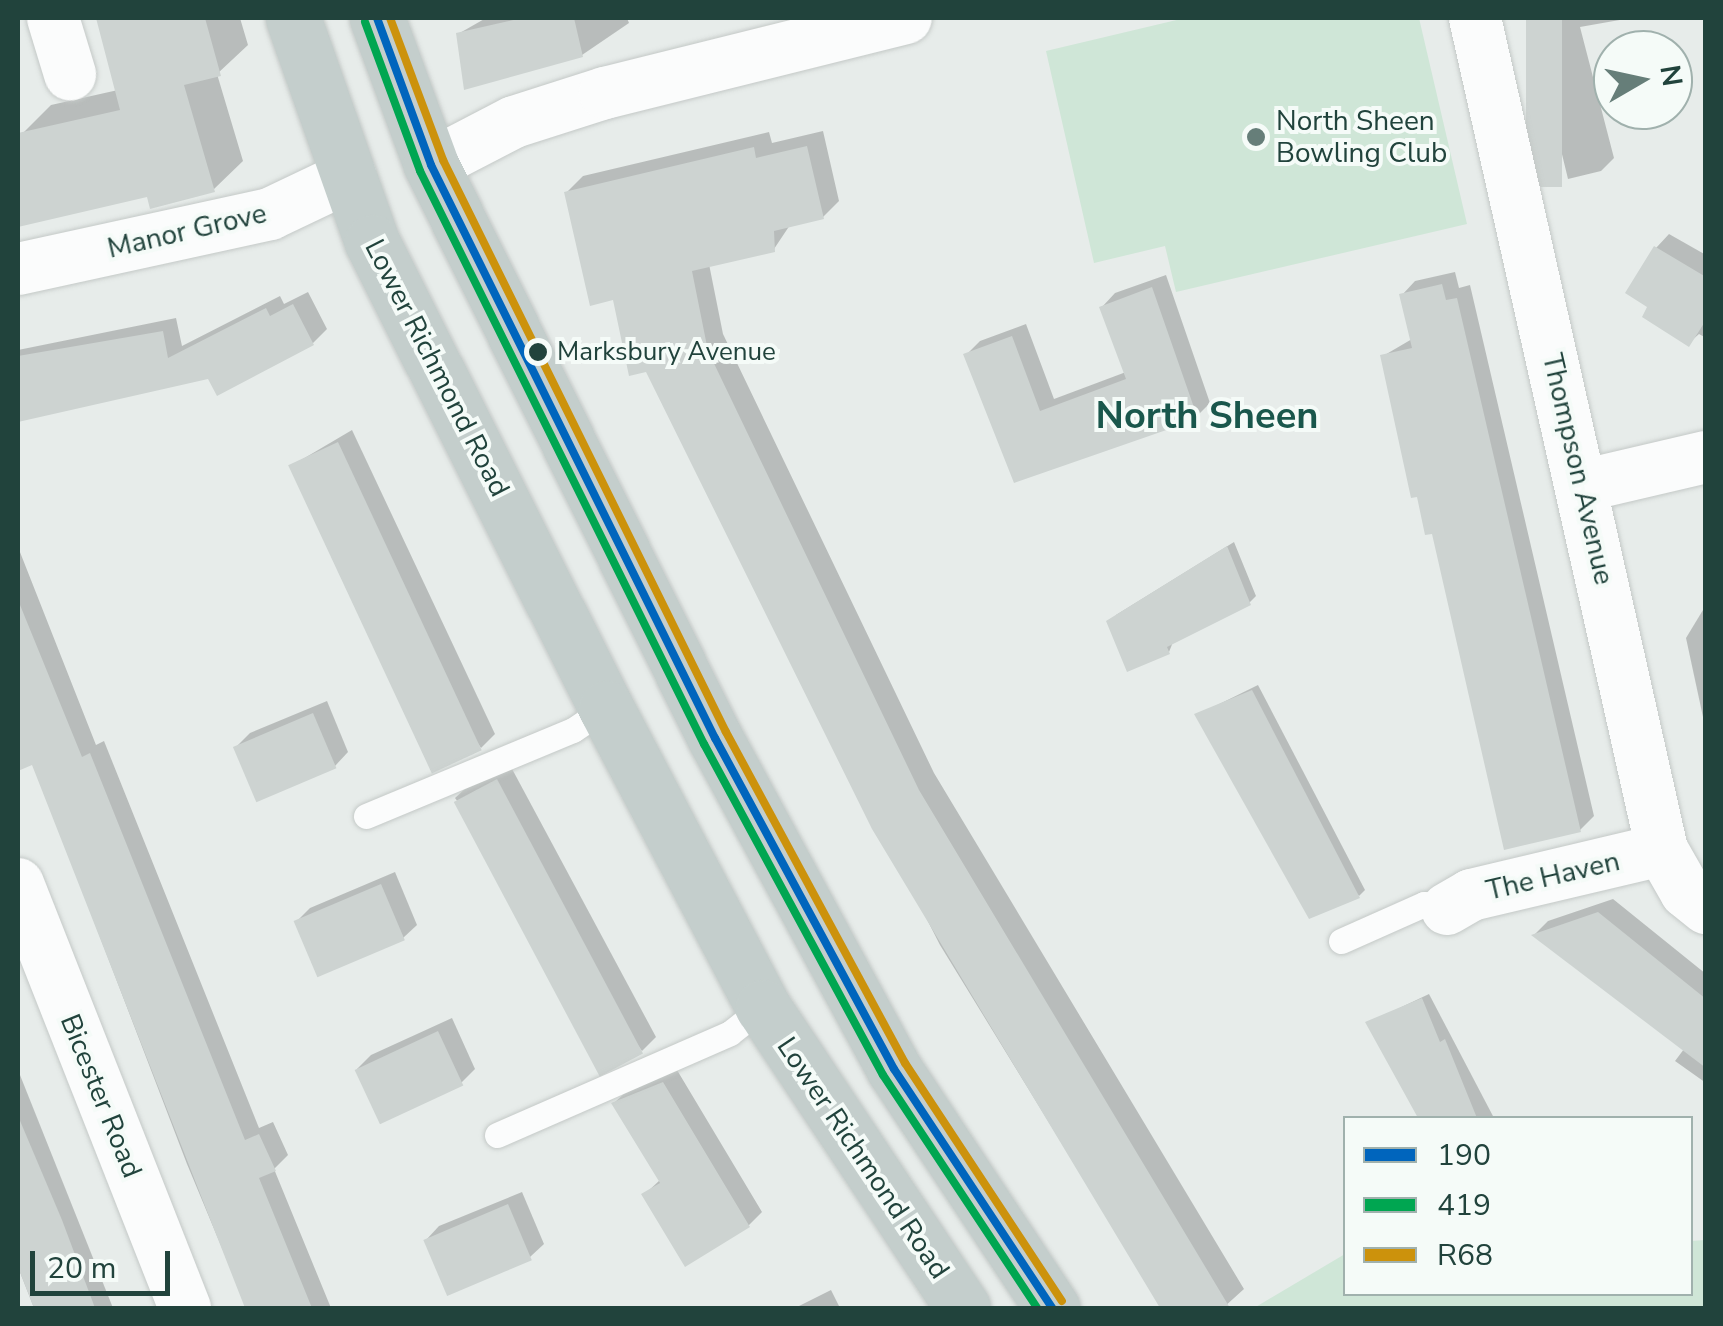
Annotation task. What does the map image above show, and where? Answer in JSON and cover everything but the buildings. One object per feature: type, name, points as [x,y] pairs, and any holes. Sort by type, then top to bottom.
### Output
[{"type":"highway","name":"Lower Richmond Road","points":[[293,18],[372,242],[606,708],[763,1007],[963,1308]]},
{"type":"highway","points":[[378,18],[432,166],[716,738],[894,1068],[1052,1308]]},
{"type":"street","points":[[53,18],[70,74]]},
{"type":"street","points":[[432,166],[514,122],[605,93],[906,18]]},
{"type":"street","name":"Thompson Avenue","points":[[1476,18],[1662,850],[1686,892],[1706,908]]},
{"type":"street","name":"Manor Grove","points":[[18,270],[270,214],[350,176]]},
{"type":"street","points":[[1582,486],[1706,457]]},
{"type":"street","name":"The Haven","points":[[1447,910],[1471,895],[1662,850]]},
{"type":"street","name":"Bicester Road","points":[[18,884],[185,1308]]},
{"type":"lane","points":[[366,816],[572,730],[606,708]]},
{"type":"lane","points":[[1341,941],[1424,904],[1447,910]]},
{"type":"lane","name":"Lower Richmond Road","points":[[497,1136],[730,1033],[763,1007]]},
{"type":"green space","name":"North Sheen Bowling Club","points":[[1185,18],[1419,18],[1467,224],[1176,292],[1165,246],[1094,263],[1046,51]]},
{"type":"green space","points":[[1705,1240],[1705,1308],[1254,1308],[1343,1255],[1343,1296],[1693,1296],[1693,1241]]},
{"type":"transit line","name":"190","points":[[377,18],[431,165],[715,738],[894,1069],[1052,1308]]},
{"type":"transit line","name":"R68","points":[[390,18],[443,160],[726,732],[905,1063],[1062,1301]]},
{"type":"transit line","name":"419","points":[[365,22],[420,171],[704,744],[883,1075],[1037,1308]]},
{"type":"place","name":"North Sheen Bowling Club","points":[[1256,137]]},
{"type":"place","name":"Marksbury Avenue","points":[[538,352]]},
{"type":"district","name":"North Sheen","points":[[1207,416]]}]
